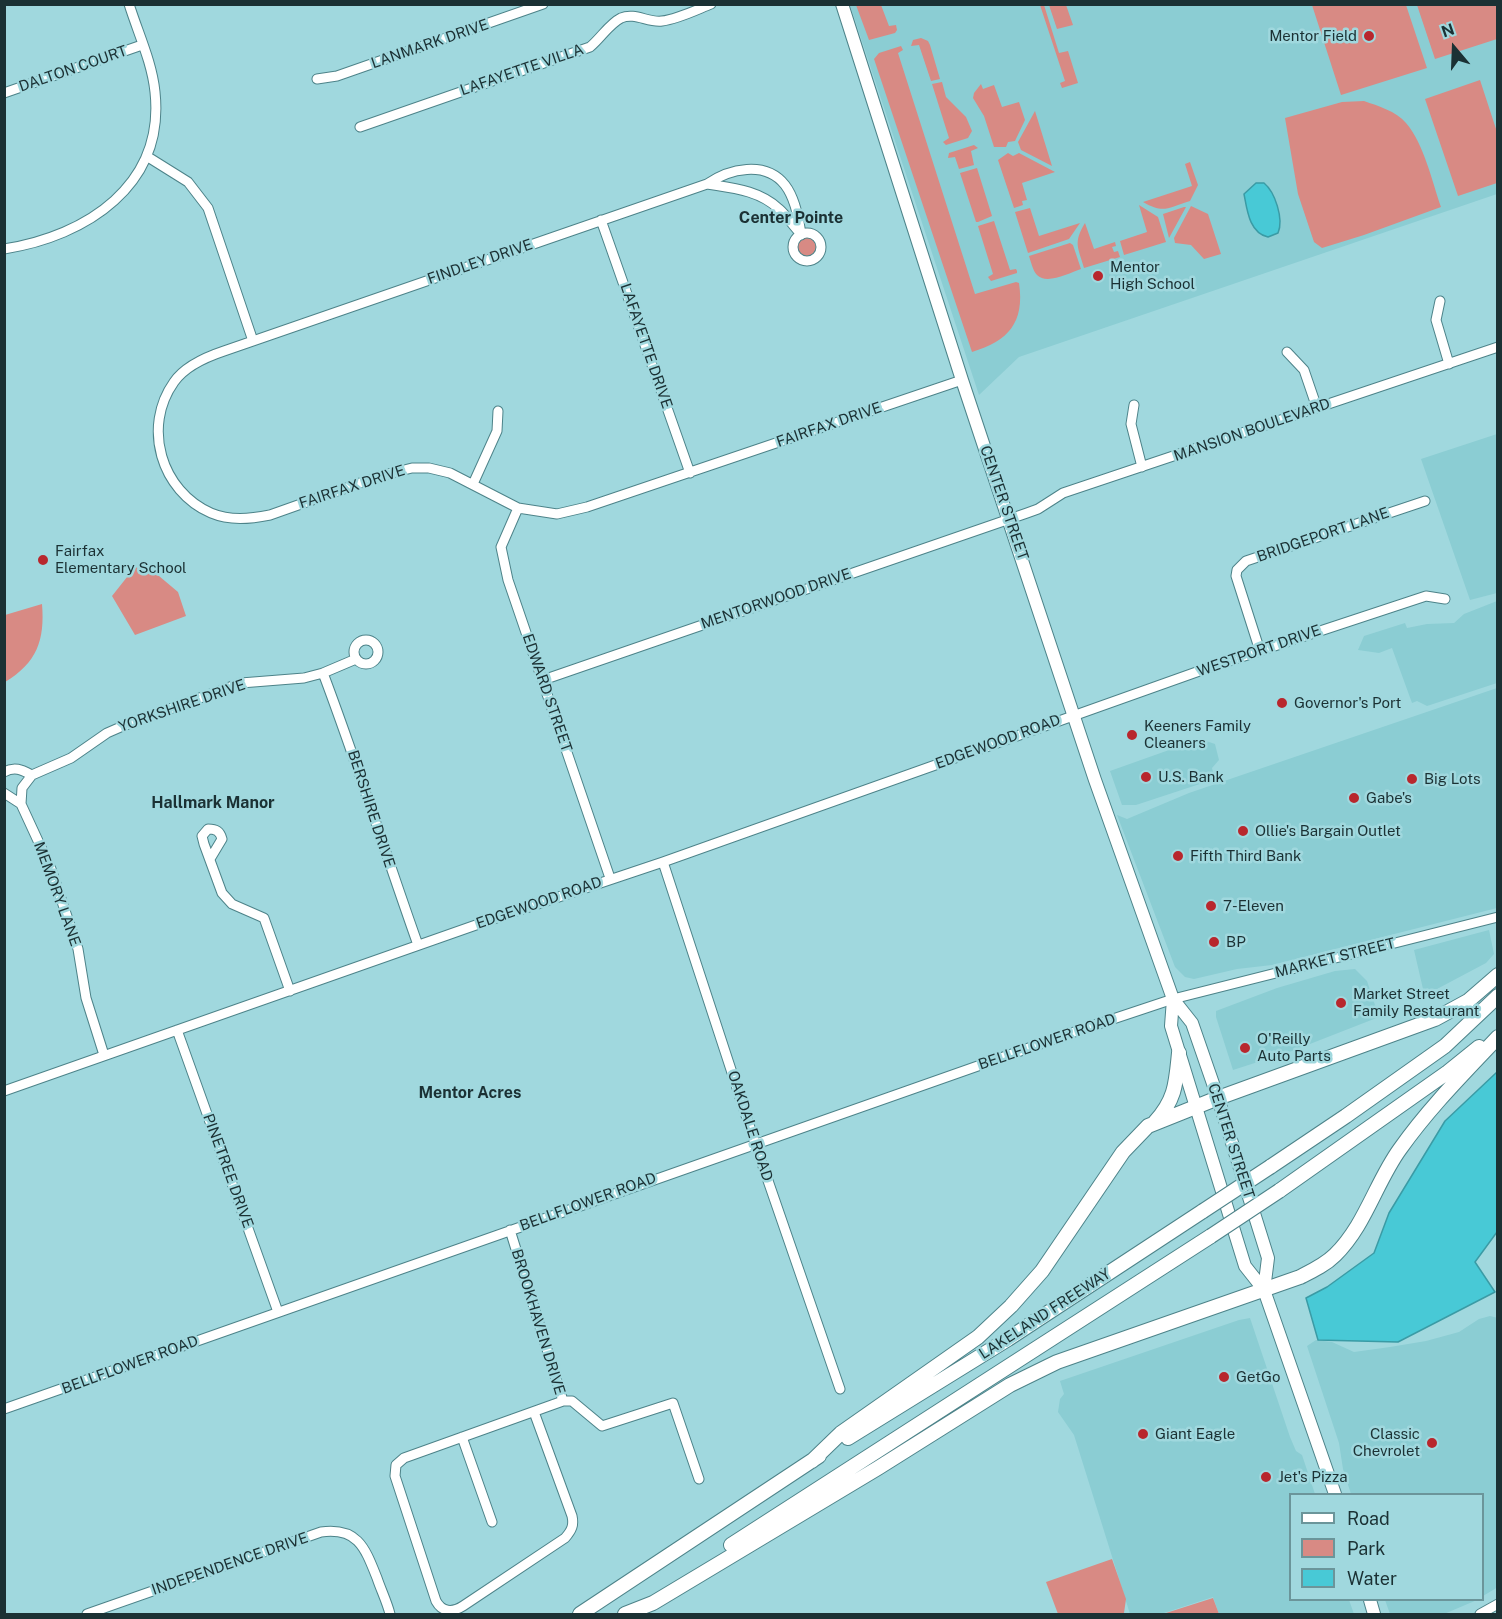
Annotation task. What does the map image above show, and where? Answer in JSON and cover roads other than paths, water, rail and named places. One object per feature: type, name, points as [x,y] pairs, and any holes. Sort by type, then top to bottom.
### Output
[{"type":"highway","points":[[812,1461],[841,1433],[978,1338],[1011,1306],[1042,1271],[1123,1152],[1142,1131],[1154,1123],[1218,1098],[1435,1019],[1468,1001],[1497,975]]},
{"type":"highway","name":"LAKELAND FREEWAY","points":[[580,1614],[812,1461],[1008,1339],[1346,1116],[1445,1046],[1497,996]]},
{"type":"highway","name":"LAKELAND FREEWAY","points":[[624,1614],[1279,1191],[1448,1072],[1497,1032]]},
{"type":"highway","points":[[624,1614],[652,1603],[878,1468],[1010,1385],[1057,1362],[1264,1290],[1319,1268],[1349,1239],[1399,1150],[1421,1120],[1497,1037]]},
{"type":"highway","points":[[1154,1123],[1166,1110],[1172,1098],[1179,1053]]},
{"type":"main road","name":"CENTER STREET","points":[[842,4],[962,380],[1074,714],[1173,999],[1192,1023],[1218,1098],[1268,1258],[1264,1290]]},
{"type":"main road","name":"CENTER STREET","points":[[1173,999],[1171,1026],[1245,1266],[1264,1290],[1335,1493]]},
{"type":"street","points":[[4,249],[68,230],[106,209],[128,186],[148,157],[155,124],[155,92],[151,68],[129,4]]},
{"type":"street","name":"LANMARK DRIVE","points":[[317,79],[337,76],[543,4]]},
{"type":"street","name":"LAFAYETTE VILLA","points":[[360,127],[591,47],[612,23],[622,17],[630,15],[661,21],[711,4]]},
{"type":"street","name":"DALTON COURT","points":[[4,93],[142,45]]},
{"type":"street","points":[[148,157],[188,182],[208,208],[253,341]]},
{"type":"street","name":"FINDLEY DRIVE","points":[[253,341],[706,184],[737,170],[748,168],[760,170],[783,183],[798,216],[801,235],[785,215],[767,199],[746,191],[706,184]]},
{"type":"street","name":"LAFAYETTE DRIVE","points":[[602,220],[690,473]]},
{"type":"street","points":[[1440,301],[1436,320],[1449,364]]},
{"type":"street","name":"FAIRFAX DRIVE","points":[[253,341],[207,357],[175,381],[163,403],[157,428],[163,461],[175,486],[191,502],[212,514],[225,518],[254,518],[270,515],[380,476],[412,468],[429,468],[450,473],[518,508],[557,514],[586,507],[690,473],[962,380]]},
{"type":"street","name":"MANSION BOULEVARD","points":[[1009,519],[1038,509],[1063,493],[1497,347]]},
{"type":"street","points":[[1287,352],[1304,370],[1317,408]]},
{"type":"street","points":[[1134,405],[1131,424],[1142,467]]},
{"type":"street","points":[[473,484],[497,431],[498,411]]},
{"type":"street","name":"BRIDGEPORT LANE","points":[[1260,651],[1236,576],[1240,565],[1246,561],[1425,501]]},
{"type":"street","name":"EDWARD STREET","points":[[518,508],[501,547],[508,580],[610,878]]},
{"type":"street","name":"MENTORWOOD DRIVE","points":[[543,680],[1009,519]]},
{"type":"street","name":"WESTPORT DRIVE","points":[[1074,714],[1426,596],[1445,599]]},
{"type":"street","name":"YORKSHIRE DRIVE","points":[[22,788],[32,775],[71,758],[107,733],[123,726],[240,683],[304,678],[323,673],[356,659]]},
{"type":"street","name":"BERSHIRE DRIVE","points":[[323,673],[418,945]]},
{"type":"street","name":"EDGEWOOD ROAD","points":[[4,1091],[610,878],[663,862],[1074,714]]},
{"type":"street","points":[[4,772],[12,768],[19,768],[32,775]]},
{"type":"street","name":"MEMORY LANE","points":[[22,788],[21,804],[51,869],[78,949],[86,998],[104,1055]]},
{"type":"street","points":[[4,793],[21,804]]},
{"type":"street","points":[[210,859],[222,893],[232,904],[264,918],[290,991]]},
{"type":"street","name":"OAKDALE ROAD","points":[[663,862],[755,1143],[840,1389]]},
{"type":"street","name":"MARKET STREET","points":[[1173,999],[1497,917]]},
{"type":"street","name":"BELLFLOWER ROAD","points":[[4,1409],[755,1143],[1173,999]]},
{"type":"street","name":"PINETREE DRIVE","points":[[177,1030],[278,1312]]},
{"type":"street","name":"BROOKHAVEN DRIVE","points":[[510,1230],[563,1401],[404,1458],[396,1465],[395,1476],[436,1600],[446,1611],[457,1610],[565,1538],[572,1528],[572,1516],[534,1413]]},
{"type":"street","points":[[563,1401],[572,1401],[602,1426],[673,1403],[699,1479]]},
{"type":"street","points":[[462,1437],[492,1522]]},
{"type":"street","name":"INDEPENDENCE DRIVE","points":[[87,1614],[321,1532],[337,1531],[352,1536],[360,1542],[367,1554],[390,1614]]},
{"type":"street","points":[[1480,1614],[1497,1604]]},
{"type":"water","points":[[1256,183],[1264,183],[1268,187],[1279,213],[1278,233],[1268,237],[1262,235],[1253,226],[1246,206],[1244,194]]},
{"type":"water","points":[[1497,1072],[1497,1232],[1475,1262],[1495,1292],[1398,1342],[1318,1340],[1306,1298],[1327,1287],[1374,1253],[1389,1213],[1445,1121]]},
{"type":"place","name":"Mentor Field","points":[[1369,36]]},
{"type":"place","name":"Mentor High School","points":[[1098,276]]},
{"type":"place","name":"Fairfax Elementary School","points":[[43,560]]},
{"type":"place","name":"Governor's Port","points":[[1282,703]]},
{"type":"place","name":"Keeners Family Cleaners","points":[[1132,735]]},
{"type":"place","name":"U.S. Bank","points":[[1146,777]]},
{"type":"place","name":"Big Lots","points":[[1412,779]]},
{"type":"place","name":"Gabe's","points":[[1354,798]]},
{"type":"place","name":"Ollie's Bargain Outlet","points":[[1243,831]]},
{"type":"place","name":"Fifth Third Bank","points":[[1178,856]]},
{"type":"place","name":"7-Eleven","points":[[1211,906]]},
{"type":"place","name":"BP","points":[[1214,942]]},
{"type":"place","name":"Market Street Family Restaurant","points":[[1341,1003]]},
{"type":"place","name":"O'Reilly Auto Parts","points":[[1245,1048]]},
{"type":"place","name":"GetGo","points":[[1224,1377]]},
{"type":"place","name":"Giant Eagle","points":[[1143,1434]]},
{"type":"place","name":"Classic Chevrolet","points":[[1432,1443]]},
{"type":"place","name":"Jet's Pizza","points":[[1266,1477]]},
{"type":"district","name":"Center Pointe","points":[[791,218]]},
{"type":"district","name":"Hallmark Manor","points":[[213,803]]},
{"type":"district","name":"Mentor Acres","points":[[470,1093]]}]
